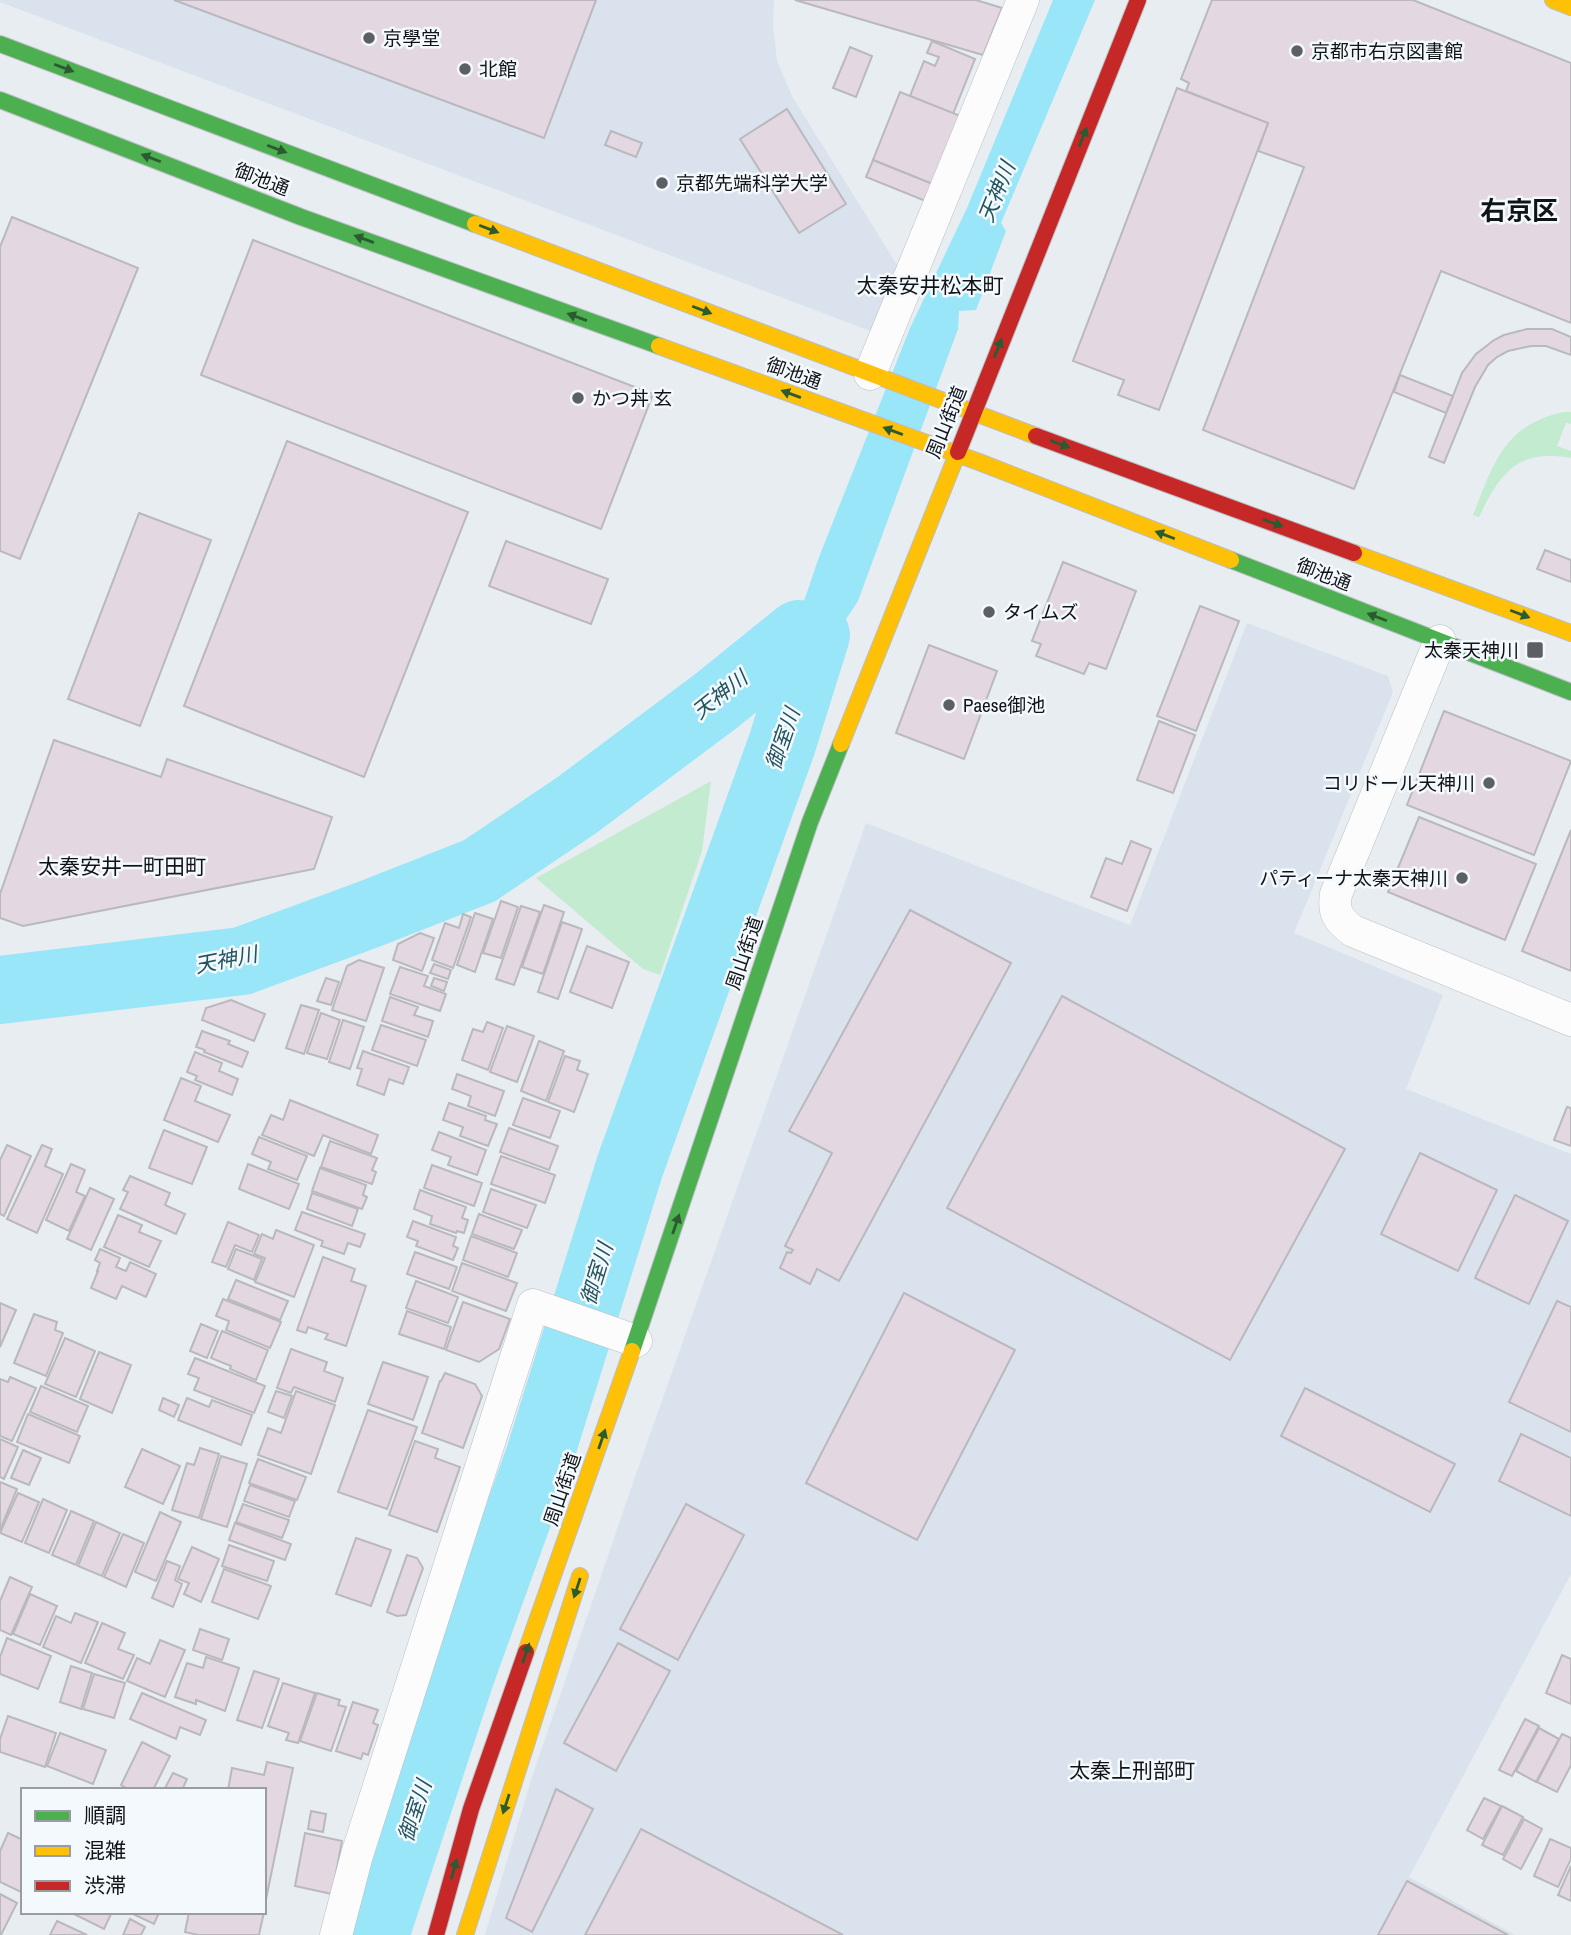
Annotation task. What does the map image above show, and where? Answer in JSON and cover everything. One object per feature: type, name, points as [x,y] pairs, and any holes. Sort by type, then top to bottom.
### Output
[{"type":"main road","name":"周山街道","points":[[436,1935],[471,1809],[625,1337],[810,822],[1138,0]]},
{"type":"main road","points":[[1553,0],[1571,7]]},
{"type":"main road","name":"御池通","points":[[0,44],[874,375],[1571,634]]},
{"type":"main road","name":"御池通","points":[[0,100],[301,217],[931,444],[1571,692]]},
{"type":"main road","points":[[465,1935],[586,1559]]},
{"type":"street","points":[[874,375],[1023,0]]},
{"type":"street","points":[[1440,641],[1336,894],[1336,913],[1341,923],[1353,931],[1571,1020]]},
{"type":"street","points":[[336,1935],[357,1855],[533,1306],[625,1337]]},
{"type":"shaded area","name":"京都先端科学大学","points":[[0,0],[774,0],[773,25],[777,61],[793,98],[899,268],[873,332]]},
{"type":"shaded area","points":[[1247,623],[1388,676],[1393,692],[1294,933],[1443,995],[1406,1089],[1571,1154],[1571,1574],[1409,1877],[1515,1935],[485,1935],[531,1780],[866,823],[1130,925]]},
{"type":"green space","points":[[1564,412],[1571,412],[1571,424],[1566,423],[1557,446],[1571,451],[1571,458],[1537,457],[1513,467],[1495,488],[1479,517],[1473,515],[1487,479],[1503,449],[1527,426]]},
{"type":"green space","points":[[711,781],[702,851],[660,975],[643,969],[536,878]]},
{"type":"water","points":[[1053,0],[1095,0],[1001,223],[1006,231],[976,310],[959,311],[958,329],[858,601],[831,642],[838,648],[812,720],[806,717],[799,727],[770,718],[763,707],[753,702],[742,707],[715,680],[732,665],[725,658],[763,620],[775,631],[803,604],[910,328],[967,208]]},
{"type":"building","name":"北館","points":[[174,0],[596,0],[544,138]]},
{"type":"building","points":[[795,0],[976,0],[1002,8],[983,55]]},
{"type":"building","points":[[1212,0],[1413,0],[1571,63],[1571,323],[1441,271],[1354,489],[1203,430],[1304,167],[1258,151],[1268,123],[1186,91],[1189,83],[1181,79]]},
{"type":"building","points":[[932,41],[975,59],[953,114],[910,96],[924,61],[935,66],[939,57],[927,53]]},
{"type":"building","points":[[850,47],[872,56],[856,97],[833,88]]},
{"type":"building","points":[[1177,88],[1268,123],[1159,410],[1118,395],[1124,380],[1073,361]]},
{"type":"building","points":[[900,92],[963,117],[935,185],[873,160]]},
{"type":"building","points":[[787,109],[846,204],[799,233],[740,139]]},
{"type":"building","points":[[611,131],[642,143],[636,157],[605,145]]},
{"type":"building","points":[[873,160],[935,185],[928,202],[866,177]]},
{"type":"building","points":[[12,217],[138,268],[20,559],[0,551],[0,247]]},
{"type":"building","points":[[253,240],[653,394],[601,529],[201,375]]},
{"type":"building","points":[[1527,329],[1552,329],[1571,337],[1571,355],[1546,346],[1531,346],[1508,351],[1497,357],[1488,365],[1475,387],[1444,463],[1429,457],[1462,373],[1476,354],[1504,335]]},
{"type":"building","points":[[1400,375],[1453,396],[1446,413],[1394,392]]},
{"type":"building","points":[[287,441],[468,512],[364,777],[184,706]]},
{"type":"building","points":[[139,513],[211,540],[140,726],[68,699]]},
{"type":"building","points":[[506,541],[608,579],[591,624],[489,586]]},
{"type":"building","points":[[1545,550],[1571,560],[1571,582],[1537,569]]},
{"type":"building","points":[[1063,562],[1136,591],[1106,669],[1089,663],[1084,674],[1036,656],[1041,644],[1032,641]]},
{"type":"building","points":[[1200,606],[1239,621],[1196,731],[1157,716]]},
{"type":"building","points":[[929,645],[997,671],[964,759],[896,733]]},
{"type":"building","name":"コリドール天神川","points":[[1444,711],[1571,761],[1534,855],[1407,805]]},
{"type":"building","points":[[1159,721],[1195,735],[1173,793],[1137,780]]},
{"type":"building","points":[[54,740],[161,777],[167,759],[332,817],[314,869],[23,926],[0,918],[0,894]]},
{"type":"building","name":"パティーナ太秦天神川","points":[[1419,817],[1536,864],[1505,940],[1388,892]]},
{"type":"building","points":[[1571,830],[1571,971],[1522,951]]},
{"type":"building","points":[[1131,841],[1151,849],[1127,911],[1091,897],[1106,858],[1122,864]]},
{"type":"building","points":[[501,901],[518,907],[501,958],[483,953]]},
{"type":"building","points":[[544,905],[564,912],[543,974],[522,967]]},
{"type":"building","points":[[521,906],[540,912],[514,985],[496,979]]},
{"type":"building","points":[[910,910],[1011,963],[839,1281],[817,1269],[810,1284],[780,1268],[787,1252],[791,1253],[793,1250],[785,1246],[832,1153],[789,1131]]},
{"type":"building","points":[[475,913],[493,919],[475,972],[457,965]]},
{"type":"building","points":[[463,914],[471,917],[453,968],[432,960],[445,923],[459,928]]},
{"type":"building","points":[[562,922],[582,929],[558,999],[538,992]]},
{"type":"building","points":[[420,933],[434,938],[422,971],[393,960],[398,944]]},
{"type":"building","points":[[587,946],[629,962],[612,1008],[570,992]]},
{"type":"building","points":[[359,960],[384,968],[366,1021],[332,1010],[347,966]]},
{"type":"building","points":[[434,964],[451,970],[448,979],[430,973]]},
{"type":"building","points":[[400,967],[428,976],[424,986],[446,994],[440,1011],[390,994]]},
{"type":"building","points":[[326,978],[339,982],[331,1005],[317,1001]]},
{"type":"building","points":[[434,978],[447,982],[444,991],[431,986]]},
{"type":"building","points":[[1062,996],[1345,1149],[1230,1360],[947,1208]]},
{"type":"building","points":[[390,997],[418,1007],[414,1015],[433,1021],[428,1037],[382,1021]]},
{"type":"building","points":[[231,1000],[265,1014],[254,1041],[202,1020],[206,1008]]},
{"type":"building","points":[[301,1005],[319,1010],[304,1054],[286,1048]]},
{"type":"building","points":[[321,1013],[340,1020],[327,1059],[307,1053]]},
{"type":"building","points":[[343,1020],[364,1027],[350,1069],[329,1062]]},
{"type":"building","points":[[487,1022],[503,1028],[488,1070],[462,1060],[473,1029],[483,1032]]},
{"type":"building","points":[[381,1025],[426,1040],[417,1066],[372,1050]]},
{"type":"building","points":[[507,1026],[534,1036],[517,1082],[490,1072]]},
{"type":"building","points":[[202,1031],[230,1041],[228,1044],[248,1052],[242,1067],[196,1047]]},
{"type":"building","points":[[539,1041],[564,1051],[546,1101],[521,1091]]},
{"type":"building","points":[[363,1051],[409,1067],[403,1084],[389,1079],[384,1095],[357,1085],[362,1069],[357,1068]]},
{"type":"building","points":[[195,1052],[222,1063],[219,1071],[238,1079],[232,1095],[195,1080],[197,1076],[187,1072]]},
{"type":"building","points":[[565,1056],[580,1061],[577,1070],[588,1074],[574,1112],[548,1102]]},
{"type":"building","points":[[457,1074],[504,1091],[495,1116],[468,1106],[471,1096],[452,1089]]},
{"type":"building","points":[[181,1078],[201,1086],[195,1101],[230,1115],[218,1142],[164,1120]]},
{"type":"building","points":[[523,1098],[560,1111],[550,1138],[513,1125]]},
{"type":"building","points":[[290,1100],[378,1135],[371,1154],[323,1135],[314,1156],[262,1135],[271,1115],[283,1120]]},
{"type":"building","points":[[449,1103],[486,1116],[485,1120],[497,1124],[488,1146],[460,1136],[463,1127],[443,1120]]},
{"type":"building","points":[[1567,1107],[1571,1108],[1571,1146],[1554,1140]]},
{"type":"building","points":[[509,1128],[558,1146],[549,1170],[500,1152]]},
{"type":"building","points":[[164,1130],[207,1147],[192,1184],[149,1168]]},
{"type":"building","points":[[439,1132],[486,1150],[477,1175],[448,1165],[451,1157],[432,1150]]},
{"type":"building","points":[[259,1137],[307,1156],[297,1180],[268,1169],[271,1162],[252,1154]]},
{"type":"building","points":[[330,1141],[377,1158],[372,1170],[376,1172],[372,1184],[321,1167]]},
{"type":"building","points":[[7,1145],[31,1156],[4,1216],[0,1214],[0,1160]]},
{"type":"building","points":[[42,1145],[52,1149],[45,1166],[63,1174],[37,1233],[7,1219]]},
{"type":"building","points":[[1420,1153],[1497,1190],[1458,1271],[1381,1234]]},
{"type":"building","points":[[501,1156],[555,1175],[545,1203],[491,1184]]},
{"type":"building","points":[[71,1164],[85,1170],[76,1192],[85,1196],[69,1231],[46,1220]]},
{"type":"building","points":[[248,1164],[299,1184],[289,1209],[239,1189]]},
{"type":"building","points":[[432,1165],[482,1183],[474,1206],[424,1188]]},
{"type":"building","points":[[320,1168],[366,1185],[363,1195],[367,1197],[362,1209],[312,1191]]},
{"type":"building","points":[[130,1176],[170,1193],[165,1205],[185,1214],[176,1234],[120,1209],[128,1192],[123,1190]]},
{"type":"building","points":[[90,1188],[114,1199],[91,1250],[67,1239]]},
{"type":"building","points":[[491,1189],[536,1205],[527,1228],[483,1212]]},
{"type":"building","points":[[420,1190],[466,1207],[462,1218],[468,1220],[464,1233],[430,1224],[432,1216],[414,1209]]},
{"type":"building","points":[[312,1193],[358,1209],[352,1226],[307,1209]]},
{"type":"building","points":[[1515,1195],[1568,1221],[1529,1304],[1475,1278]]},
{"type":"building","points":[[302,1212],[365,1234],[360,1247],[348,1243],[344,1254],[321,1246],[323,1241],[295,1230]]},
{"type":"building","points":[[479,1214],[522,1230],[514,1249],[472,1234]]},
{"type":"building","points":[[118,1215],[142,1225],[139,1232],[161,1241],[149,1267],[104,1247]]},
{"type":"building","points":[[413,1221],[456,1237],[453,1246],[458,1248],[453,1260],[416,1246],[418,1241],[407,1237]]},
{"type":"building","points":[[228,1222],[259,1235],[252,1252],[235,1245],[226,1267],[212,1262]]},
{"type":"building","points":[[276,1230],[314,1245],[294,1297],[255,1282],[265,1258],[254,1254],[262,1234],[273,1239]]},
{"type":"building","points":[[471,1236],[517,1253],[508,1277],[463,1260]]},
{"type":"building","points":[[100,1249],[120,1258],[116,1267],[126,1271],[130,1262],[156,1274],[146,1297],[122,1286],[116,1299],[91,1288],[100,1263],[95,1260]]},
{"type":"building","points":[[236,1249],[262,1259],[254,1280],[228,1269]]},
{"type":"building","points":[[415,1252],[457,1267],[449,1289],[407,1274]]},
{"type":"building","points":[[323,1257],[355,1269],[351,1281],[366,1286],[346,1346],[325,1339],[328,1334],[308,1327],[306,1333],[297,1330]]},
{"type":"building","points":[[462,1263],[517,1283],[506,1311],[452,1291]]},
{"type":"building","points":[[236,1280],[288,1301],[280,1320],[228,1299]]},
{"type":"building","points":[[416,1281],[458,1297],[448,1323],[406,1308]]},
{"type":"building","points":[[904,1293],[1015,1350],[917,1540],[806,1483]]},
{"type":"building","points":[[223,1299],[281,1322],[270,1348],[226,1330],[229,1321],[216,1316]]},
{"type":"building","points":[[1557,1301],[1571,1307],[1571,1432],[1509,1402]]},
{"type":"building","points":[[463,1302],[510,1319],[499,1349],[479,1362],[446,1350]]},
{"type":"building","points":[[0,1303],[16,1310],[0,1347]]},
{"type":"building","points":[[407,1311],[451,1327],[444,1349],[399,1334]]},
{"type":"building","points":[[34,1314],[57,1322],[55,1330],[63,1333],[46,1376],[14,1363]]},
{"type":"building","points":[[201,1324],[218,1331],[207,1358],[190,1351]]},
{"type":"building","points":[[222,1331],[268,1350],[256,1380],[211,1358]]},
{"type":"building","points":[[65,1338],[95,1351],[76,1397],[45,1384]]},
{"type":"building","points":[[291,1349],[327,1362],[324,1371],[343,1378],[335,1402],[294,1387],[291,1393],[277,1388]]},
{"type":"building","points":[[99,1352],[131,1365],[112,1413],[80,1399]]},
{"type":"building","points":[[195,1358],[265,1386],[254,1413],[194,1390],[199,1378],[188,1374]]},
{"type":"building","points":[[383,1362],[428,1377],[413,1420],[368,1404]]},
{"type":"building","points":[[445,1373],[475,1384],[482,1396],[463,1448],[422,1433]]},
{"type":"building","points":[[10,1377],[36,1388],[12,1441],[0,1436],[0,1379],[8,1382]]},
{"type":"building","points":[[41,1386],[88,1406],[77,1432],[30,1412]]},
{"type":"building","points":[[1305,1388],[1455,1464],[1430,1512],[1281,1436]]},
{"type":"building","points":[[276,1391],[292,1396],[284,1418],[268,1412]]},
{"type":"building","points":[[296,1391],[335,1405],[311,1474],[258,1455],[268,1428],[281,1433]]},
{"type":"building","points":[[163,1398],[179,1405],[174,1417],[159,1410]]},
{"type":"building","points":[[187,1398],[209,1407],[212,1400],[252,1415],[241,1445],[178,1420]]},
{"type":"building","points":[[368,1410],[417,1427],[387,1509],[338,1492]]},
{"type":"building","points":[[28,1414],[80,1436],[69,1463],[17,1442]]},
{"type":"building","points":[[1521,1434],[1571,1458],[1571,1516],[1499,1481]]},
{"type":"building","points":[[0,1439],[18,1447],[4,1479],[0,1477]]},
{"type":"building","points":[[415,1441],[438,1449],[435,1458],[460,1467],[437,1532],[389,1515]]},
{"type":"building","points":[[200,1448],[219,1454],[199,1518],[172,1510],[187,1463],[194,1465]]},
{"type":"building","points":[[142,1449],[180,1466],[163,1504],[125,1487]]},
{"type":"building","points":[[23,1450],[41,1458],[29,1485],[11,1478]]},
{"type":"building","points":[[221,1456],[247,1464],[227,1527],[201,1519]]},
{"type":"building","points":[[258,1459],[306,1477],[297,1500],[249,1483]]},
{"type":"building","points":[[0,1482],[17,1489],[0,1530]]},
{"type":"building","points":[[250,1485],[295,1501],[289,1517],[244,1501]]},
{"type":"building","points":[[18,1493],[39,1502],[22,1542],[0,1533]]},
{"type":"building","points":[[43,1499],[67,1510],[49,1553],[25,1543]]},
{"type":"building","points":[[243,1504],[289,1520],[282,1538],[236,1522]]},
{"type":"building","points":[[686,1504],[744,1535],[678,1660],[620,1629]]},
{"type":"building","points":[[71,1511],[94,1521],[76,1565],[52,1555]]},
{"type":"building","points":[[160,1512],[181,1522],[156,1581],[135,1572]]},
{"type":"building","points":[[96,1522],[120,1533],[102,1576],[78,1566]]},
{"type":"building","points":[[235,1523],[291,1544],[285,1560],[229,1540]]},
{"type":"building","points":[[123,1534],[144,1543],[126,1587],[104,1577]]},
{"type":"building","points":[[356,1538],[391,1550],[371,1606],[336,1594]]},
{"type":"building","points":[[229,1545],[274,1561],[267,1581],[222,1566]]},
{"type":"building","points":[[192,1547],[219,1559],[201,1602],[184,1594],[189,1583],[178,1579]]},
{"type":"building","points":[[407,1555],[417,1558],[423,1568],[406,1615],[397,1616],[387,1612]]},
{"type":"building","points":[[167,1561],[180,1566],[175,1580],[182,1584],[173,1607],[152,1598]]},
{"type":"building","points":[[224,1569],[271,1586],[258,1619],[212,1602]]},
{"type":"building","points":[[10,1577],[32,1587],[11,1635],[0,1630],[0,1601]]},
{"type":"building","points":[[30,1594],[57,1606],[40,1645],[13,1634]]},
{"type":"building","points":[[75,1613],[98,1622],[81,1663],[43,1647],[56,1616],[71,1623]]},
{"type":"building","points":[[102,1623],[125,1633],[118,1649],[134,1655],[123,1679],[85,1663]]},
{"type":"building","points":[[200,1629],[229,1639],[222,1660],[193,1650]]},
{"type":"building","points":[[7,1638],[51,1656],[38,1689],[0,1674],[0,1657]]},
{"type":"building","points":[[160,1640],[185,1650],[165,1697],[127,1681],[137,1658],[150,1664]]},
{"type":"building","points":[[618,1643],[670,1671],[616,1771],[564,1743]]},
{"type":"building","points":[[1562,1655],[1571,1659],[1571,1704],[1546,1693]]},
{"type":"building","points":[[206,1657],[239,1668],[225,1711],[196,1700],[196,1704],[175,1697],[187,1663],[203,1668]]},
{"type":"building","points":[[71,1666],[92,1673],[81,1709],[60,1702]]},
{"type":"building","points":[[254,1671],[279,1679],[262,1728],[237,1720]]},
{"type":"building","points":[[94,1674],[125,1683],[114,1718],[83,1709]]},
{"type":"building","points":[[283,1683],[315,1693],[298,1743],[286,1740],[289,1733],[268,1726]]},
{"type":"building","points":[[142,1693],[206,1720],[200,1735],[180,1727],[176,1739],[130,1719]]},
{"type":"building","points":[[317,1693],[340,1700],[338,1705],[346,1707],[331,1751],[300,1741]]},
{"type":"building","points":[[353,1702],[378,1710],[373,1723],[378,1725],[368,1755],[363,1753],[361,1759],[336,1751]]},
{"type":"building","points":[[8,1716],[56,1733],[45,1767],[0,1752],[0,1739]]},
{"type":"building","points":[[1525,1719],[1539,1726],[1512,1776],[1499,1770]]},
{"type":"building","points":[[1539,1728],[1559,1739],[1536,1782],[1516,1771]]},
{"type":"building","points":[[60,1733],[106,1750],[93,1784],[47,1766]]},
{"type":"building","points":[[1562,1734],[1571,1738],[1571,1765],[1557,1792],[1537,1782]]},
{"type":"building","points":[[142,1742],[170,1756],[154,1788],[126,1788],[121,1785]]},
{"type":"building","points":[[267,1762],[293,1768],[266,1899],[266,1788],[228,1788],[232,1768],[264,1775]]},
{"type":"building","points":[[173,1773],[187,1779],[183,1788],[165,1788]]},
{"type":"building","points":[[556,1789],[593,1809],[532,1932],[506,1918]]},
{"type":"building","points":[[1484,1798],[1501,1806],[1483,1839],[1467,1830]]},
{"type":"building","points":[[1502,1806],[1523,1817],[1503,1855],[1482,1845]]},
{"type":"building","points":[[311,1811],[326,1814],[323,1832],[308,1829]]},
{"type":"building","points":[[1524,1819],[1542,1829],[1521,1869],[1503,1859]]},
{"type":"building","points":[[641,1829],[843,1935],[585,1935]]},
{"type":"building","points":[[8,1833],[21,1839],[21,1892],[0,1882],[0,1851]]},
{"type":"building","points":[[305,1833],[342,1841],[332,1894],[295,1886]]},
{"type":"building","points":[[1550,1839],[1571,1848],[1571,1859],[1558,1887],[1534,1876]]},
{"type":"building","points":[[1571,1866],[1571,1901],[1558,1895]]},
{"type":"building","points":[[1407,1881],[1508,1935],[1378,1935]]},
{"type":"building","points":[[0,1894],[17,1903],[1,1935],[0,1935]]},
{"type":"building","points":[[74,1914],[111,1914],[104,1929]]},
{"type":"building","points":[[133,1914],[159,1914],[154,1924]]},
{"type":"building","points":[[189,1914],[264,1914],[259,1935],[198,1935],[185,1932]]},
{"type":"building","points":[[130,1919],[145,1927],[141,1935],[123,1935]]},
{"type":"building","points":[[57,1921],[87,1935],[50,1935]]},
{"type":"waterway","name":"天神川","points":[[0,990],[242,961],[479,871],[577,805],[716,701],[799,634]]},
{"type":"waterway","name":"御室川","points":[[375,1935],[461,1674],[539,1458],[630,1166],[782,744],[816,635]]},
{"type":"traffic: fast","points":[[0,44],[475,224]]},
{"type":"traffic: fast","points":[[0,100],[301,217],[659,346]]},
{"type":"traffic: fast","points":[[1231,560],[1571,692]]},
{"type":"traffic: fast","points":[[632,1351],[810,822],[841,744]]},
{"type":"traffic: slow","points":[[1553,0],[1571,7]]},
{"type":"traffic: slow","points":[[475,224],[1036,436]]},
{"type":"traffic: slow","points":[[659,346],[979,462],[1231,560]]},
{"type":"traffic: slow","points":[[841,744],[958,452]]},
{"type":"traffic: slow","points":[[1354,553],[1571,633]]},
{"type":"traffic: slow","points":[[526,1652],[632,1351]]},
{"type":"traffic: slow","points":[[465,1935],[580,1576]]},
{"type":"traffic: jam","points":[[958,452],[1138,0]]},
{"type":"traffic: jam","points":[[1036,436],[1354,553]]},
{"type":"traffic: jam","points":[[436,1935],[471,1809],[526,1652]]},
{"type":"place","name":"京學堂","points":[[369,38]]},
{"type":"place","name":"京都市右京図書館","points":[[1297,51]]},
{"type":"place","name":"北館","points":[[465,69]]},
{"type":"place","name":"京都先端科学大学","points":[[662,183]]},
{"type":"place","name":"かつ丼 玄","points":[[578,398]]},
{"type":"place","name":"タイムズ","points":[[989,612]]},
{"type":"place","name":"太秦天神川","points":[[1535,650]]},
{"type":"place","name":"Paese御池","points":[[949,705]]},
{"type":"place","name":"コリドール天神川","points":[[1489,783]]},
{"type":"place","name":"パティーナ太秦天神川","points":[[1462,878]]},
{"type":"district","name":"右京区","points":[[1519,211]]},
{"type":"district","name":"太秦安井松本町","points":[[930,286]]},
{"type":"district","name":"太秦安井一町田町","points":[[122,867]]},
{"type":"district","name":"太秦上刑部町","points":[[1132,1771]]}]
